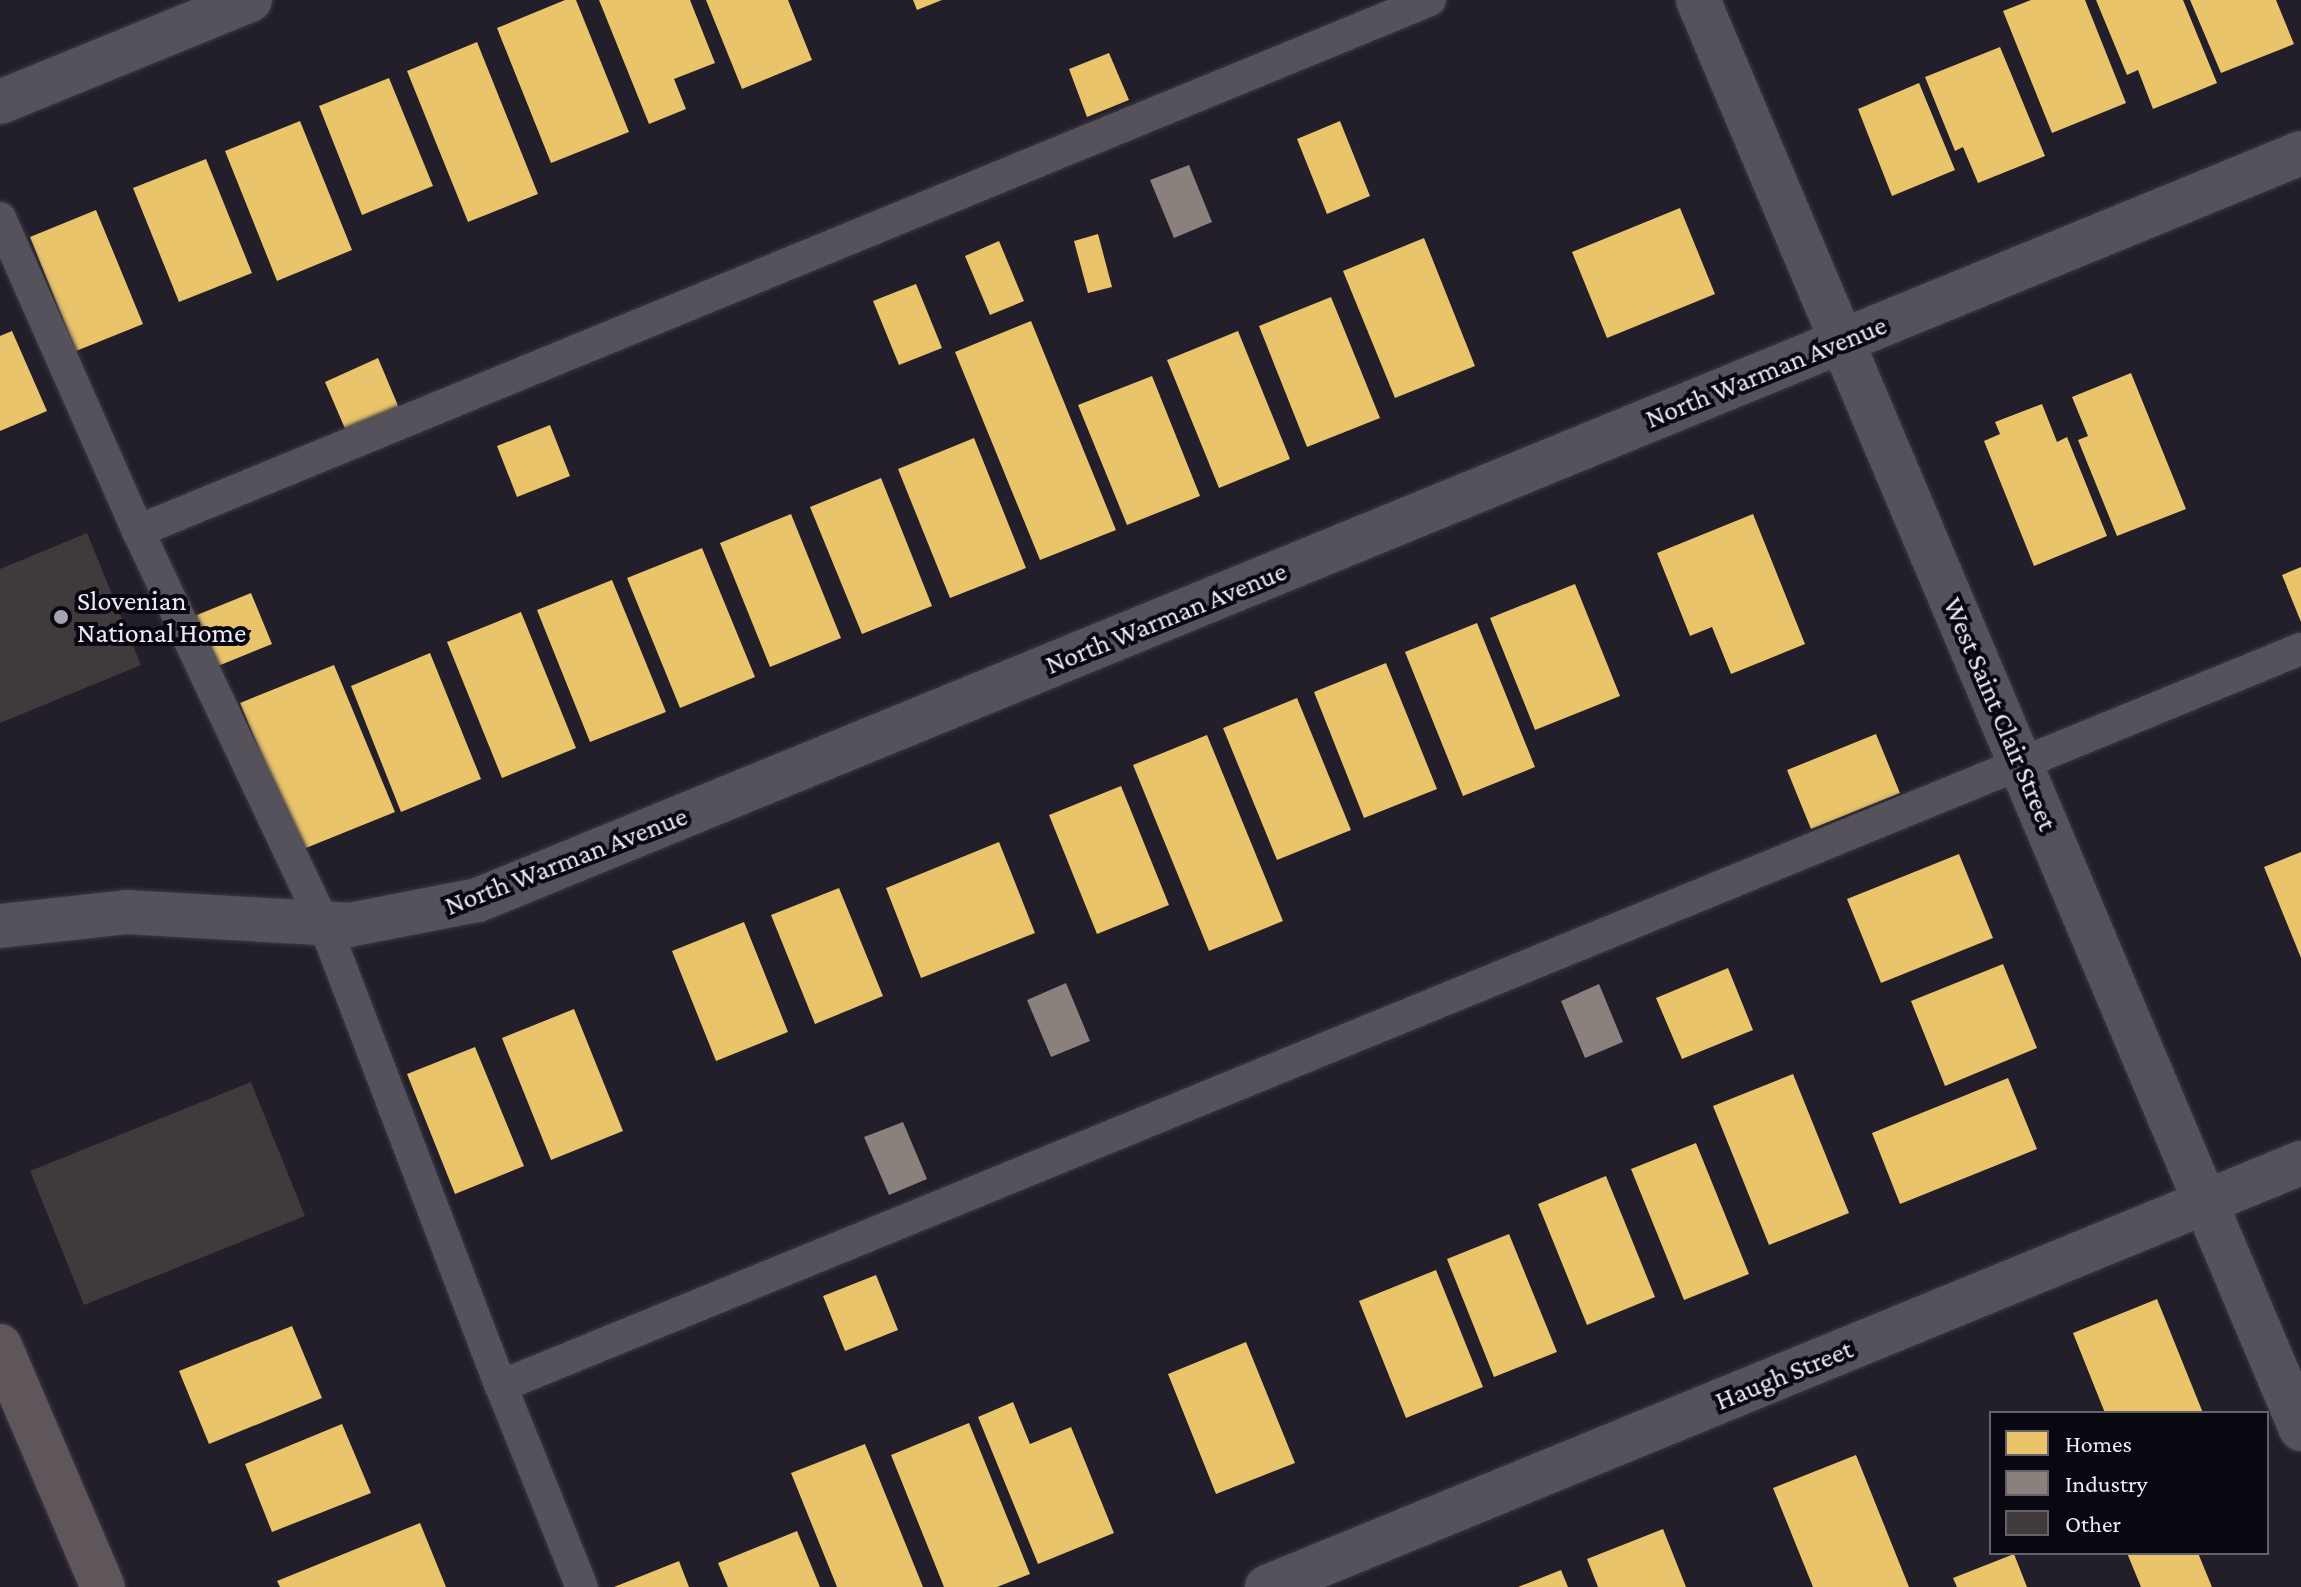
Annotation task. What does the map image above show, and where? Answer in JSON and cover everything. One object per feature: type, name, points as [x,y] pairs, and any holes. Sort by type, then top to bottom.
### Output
[{"type":"main road","points":[[0,1346],[103,1587]]},
{"type":"street","points":[[0,102],[250,0]]},
{"type":"street","name":"West Saint Clair Street","points":[[1698,0],[2301,1429]]},
{"type":"street","name":"North Warman Avenue","points":[[0,926],[126,912],[325,926],[402,919],[478,900],[2301,153]]},
{"type":"street","name":"Haugh Street","points":[[1267,1587],[2301,1163]]},
{"type":"lane","points":[[138,531],[1430,0]]},
{"type":"lane","points":[[0,218],[138,531],[325,926],[501,1386],[582,1587]]},
{"type":"lane","points":[[501,1386],[2301,649]]},
{"type":"building: Homes","points":[[565,0],[576,0],[629,132],[551,163],[497,28]]},
{"type":"building: Homes","points":[[599,0],[690,0],[715,63],[674,79],[686,109],[649,124]]},
{"type":"building: Homes","points":[[706,0],[788,0],[812,60],[742,89]]},
{"type":"building: Homes","points":[[913,0],[942,0],[917,10]]},
{"type":"building: Homes","points":[[2031,0],[2085,0],[2126,103],[2052,133],[2003,11]]},
{"type":"building: Homes","points":[[2096,0],[2183,0],[2217,83],[2153,109],[2138,70],[2127,75]]},
{"type":"building: Homes","points":[[2190,0],[2276,0],[2294,44],[2221,73]]},
{"type":"building: Homes","points":[[477,42],[538,194],[468,222],[407,71]]},
{"type":"building: Homes","points":[[2000,47],[2045,156],[1978,183],[1963,147],[1955,151],[1925,77]]},
{"type":"building: Homes","points":[[1109,53],[1129,100],[1087,117],[1069,69]]},
{"type":"building: Homes","points":[[389,78],[433,186],[362,215],[319,106]]},
{"type":"building: Homes","points":[[1919,83],[1955,170],[1892,196],[1858,109]]},
{"type":"building: Homes","points":[[300,121],[352,250],[277,281],[225,151]]},
{"type":"building: Homes","points":[[1340,121],[1370,196],[1327,214],[1297,139]]},
{"type":"building: Homes","points":[[206,159],[252,273],[179,302],[133,188]]},
{"type":"building: Homes","points":[[1680,208],[1715,294],[1607,338],[1572,252]]},
{"type":"building: Homes","points":[[96,210],[143,324],[76,351],[30,237]]},
{"type":"building: Homes","points":[[1098,234],[1112,287],[1088,293],[1074,241]]},
{"type":"building: Homes","points":[[1424,238],[1475,366],[1395,398],[1343,271]]},
{"type":"building: Homes","points":[[999,241],[1024,301],[990,315],[965,256]]},
{"type":"building: Homes","points":[[916,284],[942,348],[899,365],[873,301]]},
{"type":"building: Homes","points":[[1331,297],[1380,418],[1307,447],[1259,326]]},
{"type":"building: Homes","points":[[1031,321],[1116,530],[1040,560],[955,352]]},
{"type":"building: Homes","points":[[12,331],[47,411],[0,431],[0,336]]},
{"type":"building: Homes","points":[[1238,331],[1290,459],[1219,488],[1167,360]]},
{"type":"building: Homes","points":[[378,358],[399,408],[346,431],[325,382]]},
{"type":"building: Homes","points":[[2131,373],[2186,509],[2117,536],[2078,440],[2088,436],[2072,397]]},
{"type":"building: Homes","points":[[1152,376],[1200,496],[1127,525],[1078,405]]},
{"type":"building: Homes","points":[[2042,404],[2057,442],[2067,437],[2107,536],[2034,566],[1984,441],[2000,434],[1995,422]]},
{"type":"building: Homes","points":[[550,425],[570,476],[517,497],[497,446]]},
{"type":"building: Homes","points":[[974,438],[1026,568],[950,598],[898,469]]},
{"type":"building: Homes","points":[[881,478],[932,606],[862,634],[810,507]]},
{"type":"building: Homes","points":[[791,514],[841,638],[770,667],[720,543]]},
{"type":"building: Homes","points":[[1753,514],[1805,644],[1731,674],[1712,627],[1690,636],[1657,553]]},
{"type":"building: Homes","points":[[702,548],[755,677],[680,708],[627,578]]},
{"type":"building: Homes","points":[[2301,567],[2301,622],[2282,575]]},
{"type":"building: Homes","points":[[612,580],[666,712],[590,742],[537,610]]},
{"type":"building: Homes","points":[[1575,584],[1620,696],[1535,730],[1490,618]]},
{"type":"building: Homes","points":[[251,593],[272,644],[213,668],[192,617]]},
{"type":"building: Homes","points":[[521,612],[576,748],[502,778],[447,642]]},
{"type":"building: Homes","points":[[1477,623],[1535,767],[1463,796],[1405,652]]},
{"type":"building: Homes","points":[[430,653],[481,779],[401,812],[351,686]]},
{"type":"building: Homes","points":[[1386,663],[1437,789],[1364,818],[1314,692]]},
{"type":"building: Homes","points":[[334,665],[395,812],[301,850],[240,703]]},
{"type":"building: Homes","points":[[1297,698],[1351,830],[1277,860],[1223,728]]},
{"type":"building: Homes","points":[[1876,734],[1900,793],[1811,829],[1787,770]]},
{"type":"building: Homes","points":[[1207,735],[1283,921],[1209,951],[1133,765]]},
{"type":"building: Homes","points":[[1121,786],[1169,905],[1097,934],[1049,815]]},
{"type":"building: Homes","points":[[999,842],[1035,933],[921,978],[886,888]]},
{"type":"building: Homes","points":[[2301,852],[2301,958],[2264,867]]},
{"type":"building: Homes","points":[[1959,854],[1993,938],[1881,983],[1847,899]]},
{"type":"building: Homes","points":[[839,888],[883,996],[815,1024],[771,915]]},
{"type":"building: Homes","points":[[744,922],[788,1032],[716,1061],[672,951]]},
{"type":"building: Homes","points":[[2003,964],[2037,1048],[1945,1086],[1911,1001]]},
{"type":"building: Homes","points":[[1728,968],[1753,1030],[1682,1059],[1656,998]]},
{"type":"building: Homes","points":[[574,1009],[623,1131],[551,1160],[502,1038]]},
{"type":"building: Homes","points":[[475,1047],[524,1166],[455,1194],[407,1074]]},
{"type":"building: Homes","points":[[1793,1074],[1849,1213],[1769,1245],[1713,1106]]},
{"type":"building: Homes","points":[[2008,1078],[2037,1149],[1900,1204],[1872,1133]]},
{"type":"building: Homes","points":[[1696,1143],[1749,1274],[1684,1300],[1631,1169]]},
{"type":"building: Homes","points":[[1606,1176],[1655,1297],[1587,1325],[1538,1204]]},
{"type":"building: Homes","points":[[1509,1234],[1557,1352],[1494,1377],[1447,1259]]},
{"type":"building: Homes","points":[[1436,1270],[1483,1387],[1406,1418],[1359,1301]]},
{"type":"building: Homes","points":[[876,1275],[898,1330],[845,1351],[823,1296]]},
{"type":"building: Homes","points":[[2157,1299],[2202,1411],[2104,1411],[2073,1333]]},
{"type":"building: Homes","points":[[292,1326],[322,1398],[209,1444],[179,1371]]},
{"type":"building: Homes","points":[[1246,1342],[1295,1463],[1216,1494],[1168,1374]]},
{"type":"building: Homes","points":[[1013,1402],[1030,1444],[1071,1427],[1114,1533],[1038,1564],[978,1417]]},
{"type":"building: Homes","points":[[969,1423],[1030,1574],[997,1587],[944,1587],[891,1455]]},
{"type":"building: Homes","points":[[342,1424],[371,1493],[272,1532],[245,1464]]},
{"type":"building: Homes","points":[[865,1444],[923,1587],[837,1587],[791,1473]]},
{"type":"building: Homes","points":[[1856,1455],[1909,1587],[1813,1587],[1773,1488]]},
{"type":"building: Homes","points":[[420,1523],[446,1587],[280,1587],[277,1581]]},
{"type":"building: Homes","points":[[1663,1529],[1686,1587],[1598,1587],[1587,1559]]},
{"type":"building: Homes","points":[[797,1531],[820,1587],[728,1587],[718,1563]]},
{"type":"building: Homes","points":[[2014,1555],[2027,1587],[1957,1587],[1953,1578]]},
{"type":"building: Homes","points":[[2128,1555],[2199,1555],[2212,1587],[2141,1587]]},
{"type":"building: Homes","points":[[679,1561],[689,1587],[614,1587]]},
{"type":"building: Homes","points":[[1561,1570],[1568,1587],[1518,1587]]},
{"type":"building: Industry","points":[[1189,165],[1212,222],[1174,238],[1150,180]]},
{"type":"building: Industry","points":[[1066,983],[1090,1041],[1051,1057],[1027,1000]]},
{"type":"building: Industry","points":[[1599,984],[1623,1042],[1585,1058],[1561,1001]]},
{"type":"building: Industry","points":[[903,1122],[927,1179],[889,1195],[864,1137]]},
{"type":"building: Other","name":"Slovenian National Home","points":[[87,533],[141,665],[0,723],[0,569]]},
{"type":"building: Other","points":[[251,1082],[305,1216],[84,1305],[30,1171]]},
{"type":"place","name":"Slovenian National Home","points":[[61,617]]}]
